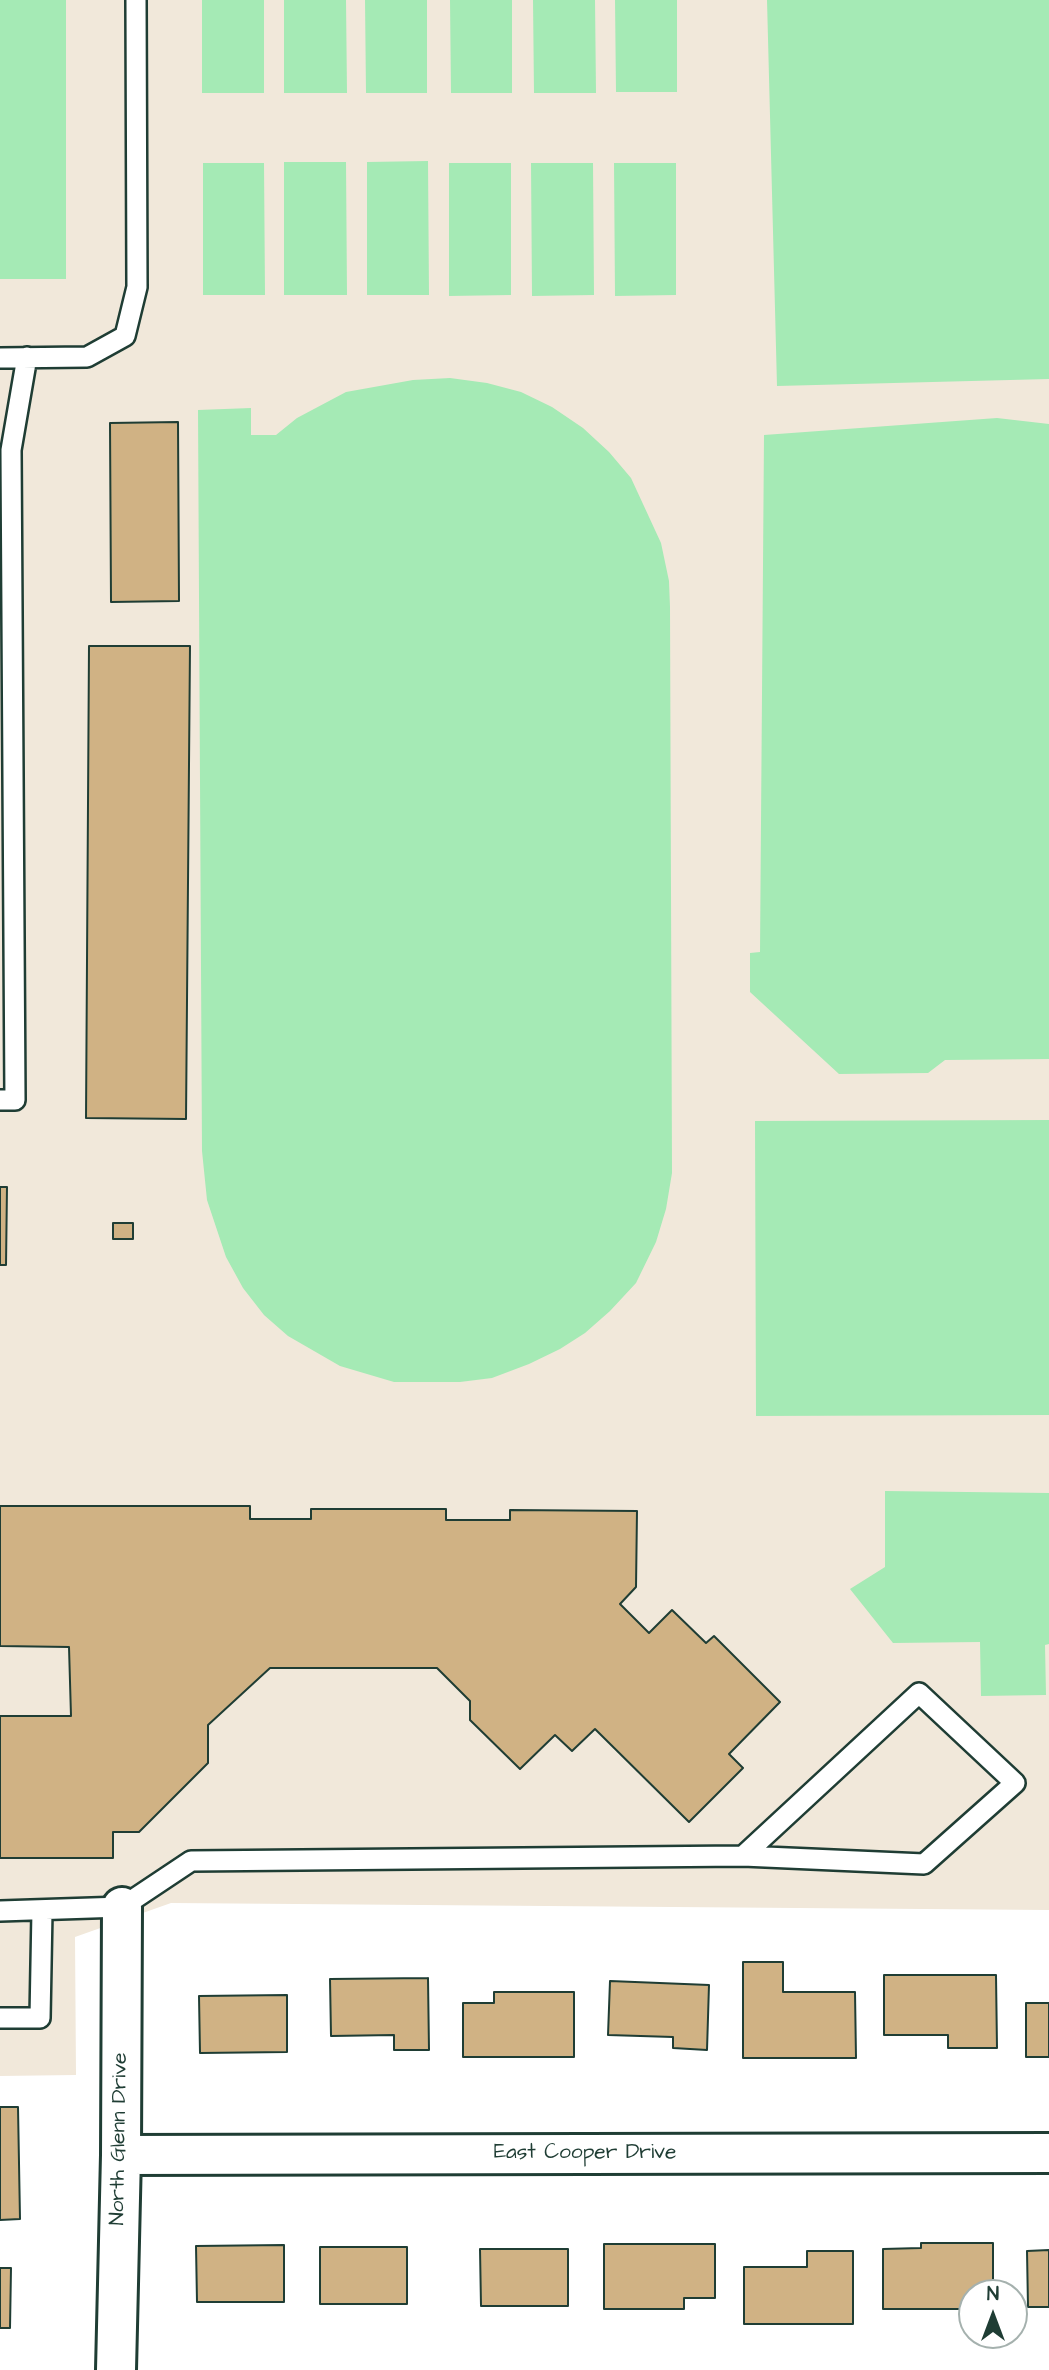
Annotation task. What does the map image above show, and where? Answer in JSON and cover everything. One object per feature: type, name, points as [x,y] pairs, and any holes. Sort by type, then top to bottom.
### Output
[{"type":"street","name":"North Glenn Drive","points":[[116,2370],[121,2154],[122,1907]]},
{"type":"street","name":"East Cooper Drive","points":[[121,2154],[1049,2153]]},
{"type":"lane","points":[[0,358],[87,357],[125,336],[137,287],[136,0]]},
{"type":"lane","points":[[0,1100],[15,1100],[6,450],[27,357]]},
{"type":"lane","points":[[0,1911],[122,1907],[191,1861],[743,1856],[925,1864],[1015,1783],[919,1693],[743,1856]]},
{"type":"lane","points":[[0,2018],[40,2018],[42,1911]]},
{"type":"shaded area","points":[[0,0],[1049,0],[1049,1910],[171,1903],[75,1937],[76,2075],[0,2076]]},
{"type":"green space","points":[[0,0],[66,0],[66,279],[0,279]]},
{"type":"green space","points":[[202,0],[264,0],[264,93],[202,93]]},
{"type":"green space","points":[[284,0],[346,0],[347,93],[284,93]]},
{"type":"green space","points":[[365,0],[427,0],[427,93],[366,93]]},
{"type":"green space","points":[[450,0],[512,0],[512,93],[451,93]]},
{"type":"green space","points":[[533,0],[595,0],[596,93],[534,93]]},
{"type":"green space","points":[[615,0],[677,0],[677,92],[616,92]]},
{"type":"green space","points":[[767,0],[1049,0],[1049,379],[777,386]]},
{"type":"green space","points":[[428,161],[429,295],[367,295],[367,162]]},
{"type":"green space","points":[[284,162],[346,162],[347,295],[284,295]]},
{"type":"green space","points":[[203,163],[264,163],[265,295],[203,295]]},
{"type":"green space","points":[[449,163],[511,163],[511,295],[449,296]]},
{"type":"green space","points":[[531,163],[593,163],[594,295],[532,296]]},
{"type":"green space","points":[[614,163],[676,163],[676,295],[615,296]]},
{"type":"green space","points":[[450,378],[487,383],[521,392],[552,407],[583,428],[609,452],[631,478],[661,543],[669,581],[670,607],[672,1173],[666,1209],[656,1242],[636,1283],[585,1333],[529,1364],[492,1378],[460,1382],[394,1382],[340,1366],[288,1336],[264,1315],[243,1288],[226,1257],[207,1200],[202,1151],[198,410],[251,408],[251,435],[276,435],[297,418],[346,392],[413,380]]},
{"type":"green space","points":[[997,418],[1049,424],[1049,1059],[945,1060],[928,1073],[839,1074],[750,992],[750,953],[760,952],[764,435]]},
{"type":"green space","points":[[1049,1120],[1049,1415],[756,1416],[755,1121]]},
{"type":"green space","points":[[885,1491],[1049,1493],[1049,1644],[1045,1645],[1046,1695],[981,1696],[980,1642],[893,1643],[850,1589],[885,1567]]},
{"type":"building","points":[[178,422],[179,601],[111,602],[110,423]]},
{"type":"building","points":[[89,646],[190,646],[186,1119],[86,1118]]},
{"type":"building","points":[[0,1187],[7,1187],[6,1265],[0,1265]]},
{"type":"building","points":[[113,1223],[133,1223],[133,1239],[113,1239]]},
{"type":"building","points":[[0,1506],[250,1506],[250,1519],[311,1519],[311,1509],[446,1509],[446,1520],[510,1520],[510,1510],[637,1511],[636,1587],[620,1604],[649,1633],[672,1610],[706,1643],[714,1636],[780,1702],[729,1754],[743,1768],[689,1822],[595,1729],[572,1751],[555,1735],[520,1769],[470,1720],[470,1701],[437,1668],[270,1668],[208,1725],[208,1763],[139,1832],[113,1832],[113,1858],[0,1858],[0,1716],[71,1716],[69,1647],[0,1646]]},
{"type":"building","points":[[743,1962],[783,1962],[783,1992],[855,1992],[856,2058],[743,2058]]},
{"type":"building","points":[[884,1975],[996,1975],[997,2048],[948,2048],[948,2035],[884,2035]]},
{"type":"building","points":[[428,1978],[429,2050],[394,2050],[394,2035],[331,2036],[330,1979]]},
{"type":"building","points":[[610,1981],[709,1985],[707,2050],[673,2048],[673,2037],[608,2035]]},
{"type":"building","points":[[494,1992],[574,1992],[574,2057],[463,2057],[463,2003],[494,2003]]},
{"type":"building","points":[[287,1995],[287,2052],[200,2053],[199,1996]]},
{"type":"building","points":[[1026,2003],[1049,2003],[1049,2057],[1026,2057]]},
{"type":"building","points":[[0,2107],[18,2107],[20,2219],[0,2220]]},
{"type":"building","points":[[921,2243],[993,2243],[993,2279],[958,2279],[958,2309],[883,2309],[883,2249],[921,2248]]},
{"type":"building","points":[[604,2244],[715,2244],[715,2298],[684,2298],[684,2309],[604,2309]]},
{"type":"building","points":[[284,2245],[284,2302],[197,2302],[196,2246]]},
{"type":"building","points":[[320,2247],[407,2247],[407,2304],[320,2304]]},
{"type":"building","points":[[480,2249],[568,2249],[568,2306],[481,2306]]},
{"type":"building","points":[[1049,2250],[1049,2307],[1028,2307],[1027,2251]]},
{"type":"building","points":[[807,2251],[853,2251],[853,2324],[744,2324],[744,2267],[807,2267]]},
{"type":"building","points":[[0,2268],[11,2268],[10,2328],[0,2328]]}]
